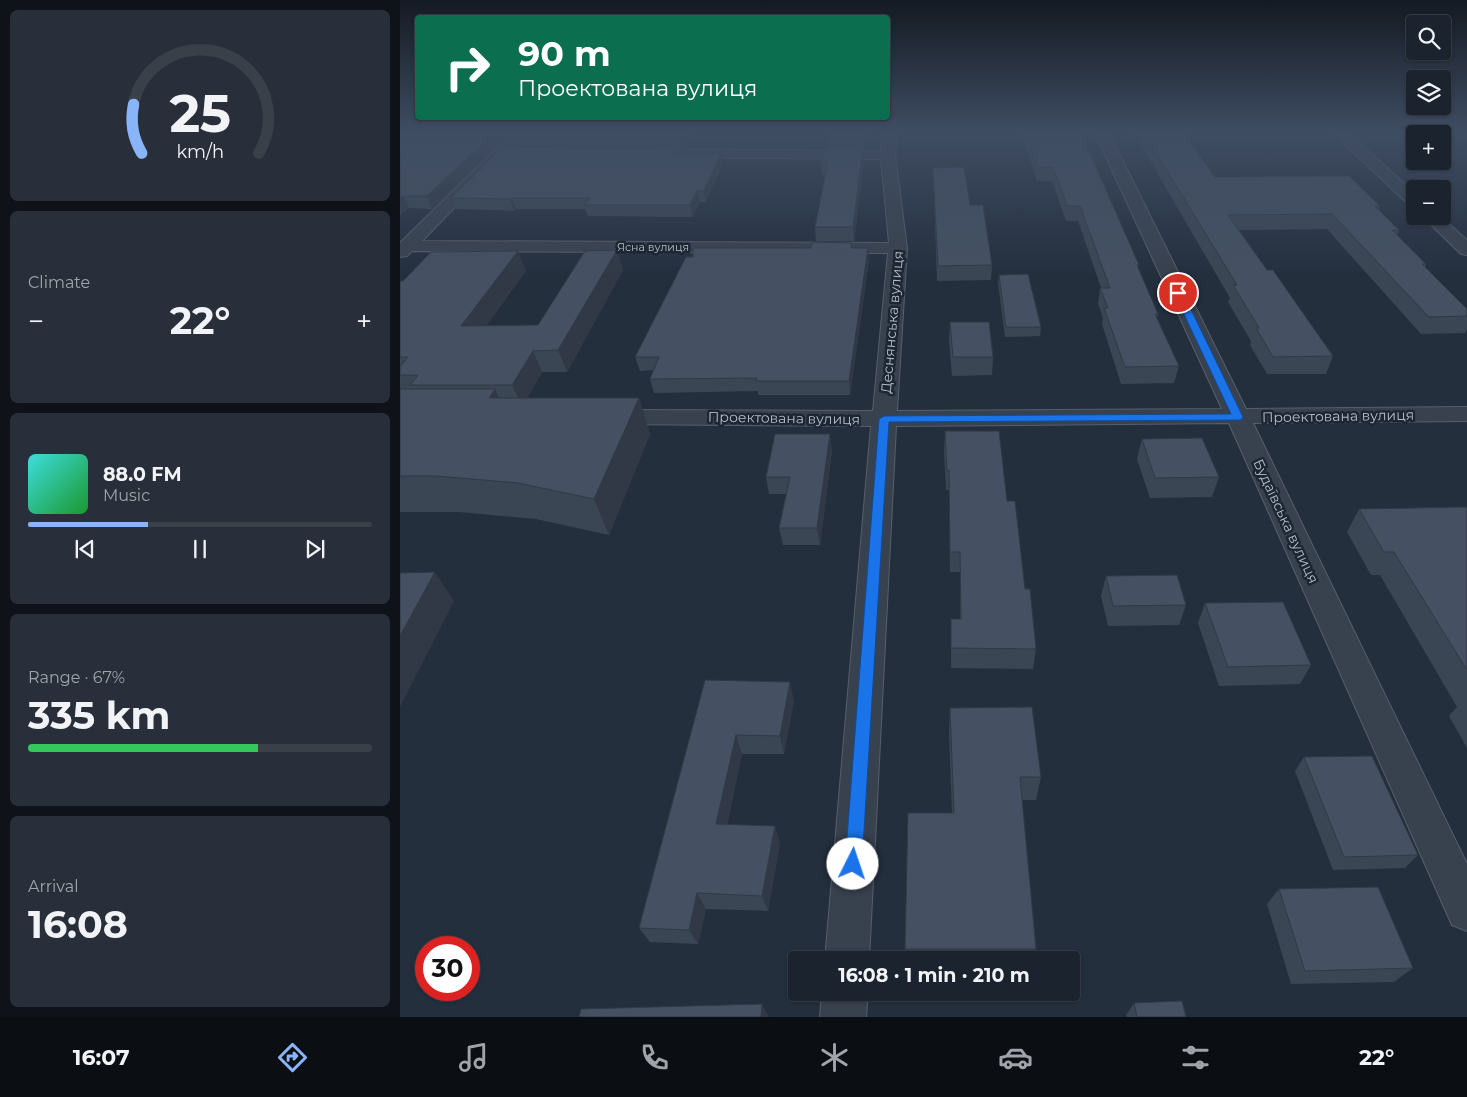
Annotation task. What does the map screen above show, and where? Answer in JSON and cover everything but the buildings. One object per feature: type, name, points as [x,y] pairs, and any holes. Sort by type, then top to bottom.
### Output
[{"type":"street","points":[[404,249],[473,180]]},
{"type":"street","name":"Деснянська вулиця","points":[[848,951],[884,419],[898,248],[892,180]]},
{"type":"street","name":"Будаївська вулиця","points":[[1125,180],[1238,417],[1467,910]]},
{"type":"street","points":[[1392,180],[1406,194]]},
{"type":"street","points":[[1440,225],[1467,250]]},
{"type":"street","name":"Ясна вулиця","points":[[404,249],[898,248]]},
{"type":"street","name":"Проектована вулиця","points":[[588,416],[884,419],[1467,414]]},
{"type":"street","points":[[843,1017],[844,1001]]},
{"type":"route","points":[[853,864],[884,419],[1238,417],[1178,293]]}]
